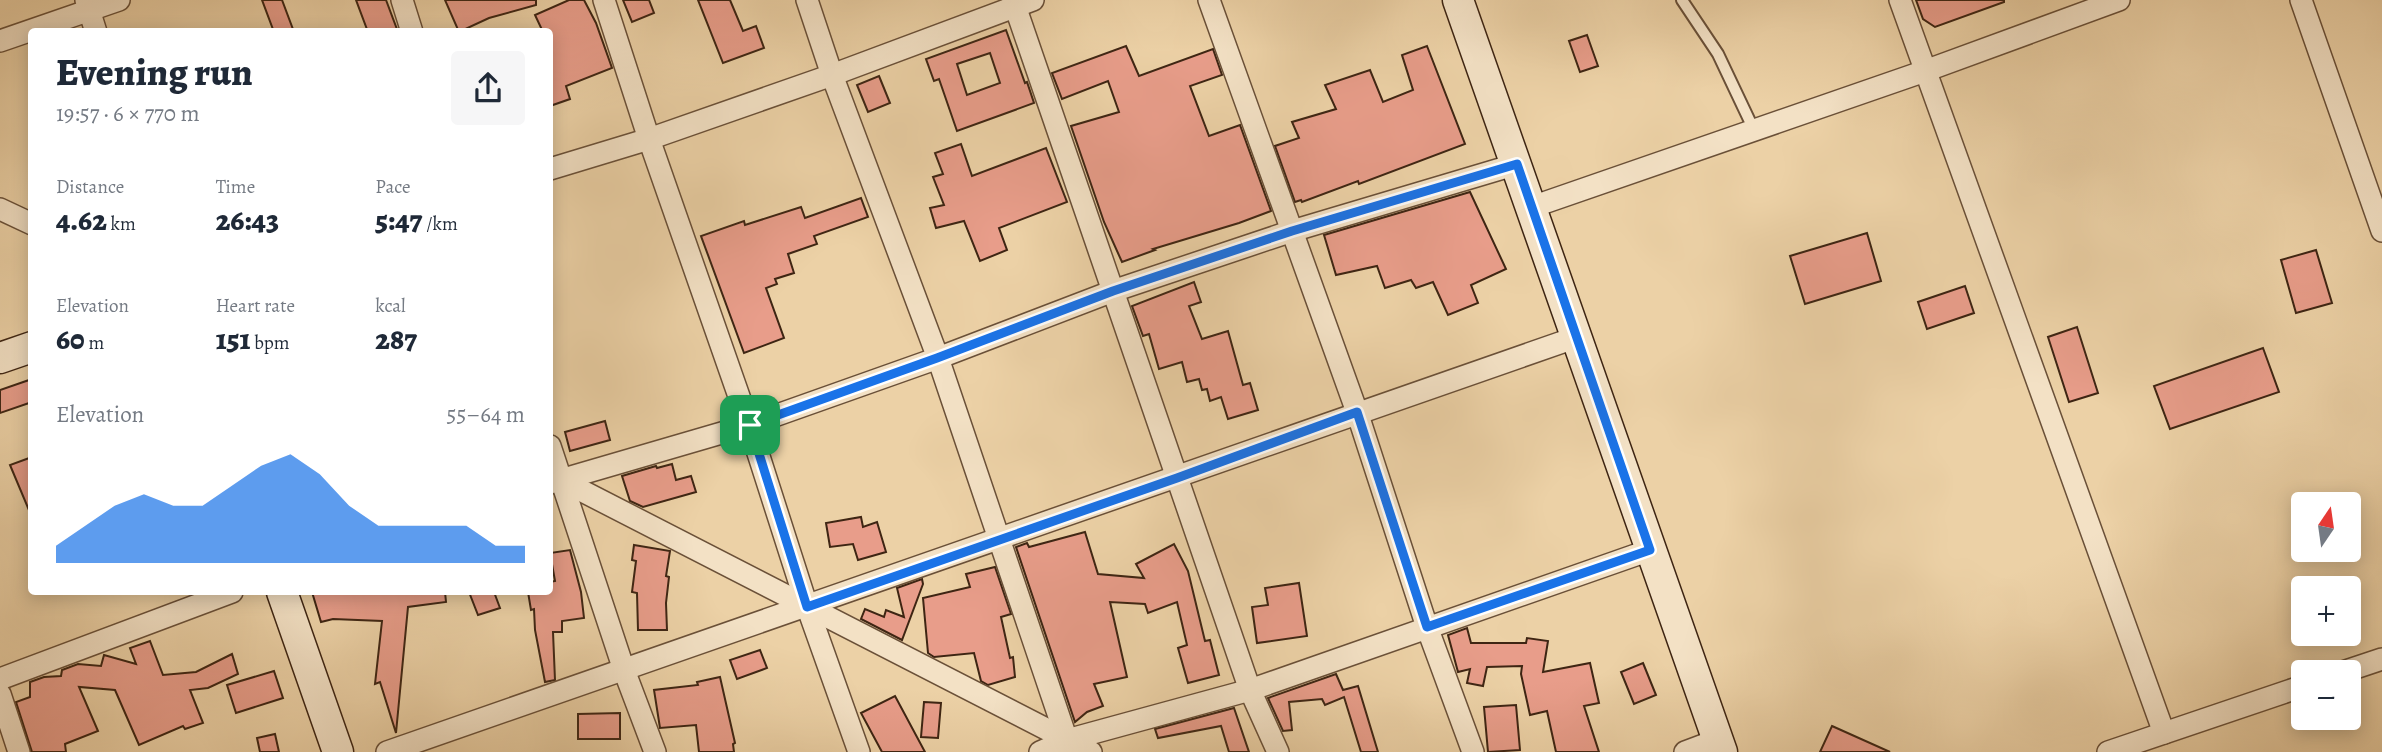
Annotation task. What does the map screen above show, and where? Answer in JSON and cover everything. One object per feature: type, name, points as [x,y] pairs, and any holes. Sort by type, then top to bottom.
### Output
[{"type":"street","points":[[32,28],[88,5],[119,0]]},
{"type":"street","points":[[402,0],[411,28]]},
{"type":"street","points":[[604,0],[649,139],[750,425],[807,607],[859,752]]},
{"type":"street","points":[[807,0],[832,75],[937,358],[1069,746]]},
{"type":"street","points":[[1209,0],[1357,412],[1427,627],[1473,752]]},
{"type":"street","points":[[1458,0],[1719,746],[1685,752]]},
{"type":"street","points":[[1900,0],[2164,733]]},
{"type":"street","points":[[1532,207],[1925,71],[2119,0]]},
{"type":"street","points":[[2301,0],[2382,231]]},
{"type":"street","points":[[553,168],[649,139],[832,75],[1020,2],[1113,291],[1177,478],[1250,690],[1278,752]]},
{"type":"street","points":[[88,5],[95,28]]},
{"type":"street","points":[[0,41],[28,30]]},
{"type":"street","points":[[553,479],[750,425],[1113,291],[1292,231],[1517,164]]},
{"type":"street","points":[[0,209],[28,222]]},
{"type":"street","points":[[387,752],[1577,337]]},
{"type":"street","points":[[0,358],[28,348]]},
{"type":"street","points":[[553,479],[807,607],[1069,746],[1091,752]]},
{"type":"street","points":[[553,479],[655,752]]},
{"type":"street","points":[[1040,752],[1069,746],[1250,690],[1650,550]]},
{"type":"street","points":[[0,680],[224,595]]},
{"type":"street","points":[[283,595],[338,752]]},
{"type":"street","points":[[2361,666],[2382,659]]},
{"type":"street","points":[[2108,752],[2291,690]]},
{"type":"street","points":[[0,694],[19,752]]},
{"type":"lane","points":[[1682,0],[1718,54],[1754,130]]},
{"type":"building","points":[[262,0],[282,0],[292,28],[272,28]]},
{"type":"building","points":[[356,0],[386,0],[396,28],[366,28]]},
{"type":"building","points":[[445,0],[536,0],[536,5],[489,18],[468,28],[457,28]]},
{"type":"building","points":[[569,0],[584,0],[596,23],[612,68],[566,86],[570,99],[553,105],[553,28],[541,28],[535,15]]},
{"type":"building","points":[[623,0],[649,0],[654,13],[632,22]]},
{"type":"building","points":[[698,0],[730,0],[743,31],[756,26],[764,48],[723,63]]},
{"type":"building","points":[[1916,0],[2004,2],[1935,27],[1923,19]]},
{"type":"building","points":[[1006,30],[1034,103],[957,131],[939,79],[934,81],[926,59]],"holes":[[[990,53],[1000,83],[967,95],[957,64]]]},
{"type":"building","points":[[1587,35],[1598,66],[1580,72],[1569,41]]},
{"type":"building","points":[[1126,46],[1139,76],[1213,49],[1222,75],[1190,86],[1209,136],[1240,125],[1271,211],[1153,249],[1155,250],[1122,262],[1104,222],[1071,126],[1119,112],[1108,81],[1062,99],[1052,73]]},
{"type":"building","points":[[1427,46],[1465,144],[1359,184],[1358,181],[1302,202],[1295,202],[1275,146],[1299,138],[1292,122],[1336,109],[1325,85],[1370,70],[1383,102],[1413,90],[1402,55]]},
{"type":"building","points":[[879,76],[890,103],[868,112],[857,85]]},
{"type":"building","points":[[961,144],[972,176],[1046,148],[1067,202],[999,228],[1007,250],[980,261],[964,221],[936,228],[930,208],[944,205],[933,177],[943,174],[935,153]]},
{"type":"building","points":[[1470,192],[1506,269],[1471,285],[1478,303],[1448,315],[1433,282],[1416,288],[1411,280],[1385,288],[1377,266],[1336,275],[1324,235]]},
{"type":"building","points":[[861,198],[868,217],[814,236],[817,244],[788,254],[794,273],[775,279],[777,284],[766,288],[784,338],[744,353],[701,236],[744,221],[745,225],[801,207],[805,218]]},
{"type":"building","points":[[1867,233],[1881,281],[1805,304],[1790,256]]},
{"type":"building","points":[[2316,250],[2332,303],[2296,313],[2281,260]]},
{"type":"building","points":[[1194,282],[1201,302],[1189,306],[1202,339],[1228,331],[1243,385],[1250,383],[1258,410],[1228,419],[1221,397],[1210,401],[1207,389],[1202,390],[1199,379],[1187,382],[1182,362],[1159,369],[1149,334],[1143,336],[1132,306]]},
{"type":"building","points":[[1965,286],[1974,313],[1927,329],[1918,302]]},
{"type":"building","points":[[2077,327],[2098,393],[2069,402],[2048,337]]},
{"type":"building","points":[[2263,348],[2279,392],[2170,429],[2154,386]]},
{"type":"building","points":[[28,380],[28,403],[0,413],[0,390]]},
{"type":"building","points":[[605,421],[610,440],[570,451],[565,432]]},
{"type":"building","points":[[28,458],[28,508],[10,465]]},
{"type":"building","points":[[672,464],[676,480],[691,476],[696,492],[643,507],[630,501],[622,476]]},
{"type":"building","points":[[861,517],[863,527],[877,522],[886,552],[858,560],[853,544],[830,547],[826,523]]},
{"type":"building","points":[[1085,532],[1098,574],[1144,578],[1136,564],[1174,544],[1188,571],[1205,641],[1210,640],[1219,675],[1188,683],[1178,648],[1187,645],[1177,602],[1148,613],[1145,604],[1110,602],[1127,677],[1094,684],[1103,706],[1087,712],[1075,722],[1016,547],[1027,543],[1029,547]]},
{"type":"building","points":[[634,545],[670,551],[666,576],[669,577],[667,630],[638,630],[637,593],[632,592],[636,561],[632,560]]},
{"type":"building","points":[[570,550],[581,592],[584,618],[562,621],[562,632],[553,632],[555,680],[545,682],[535,630],[534,609],[531,610],[528,595],[553,595],[553,553]]},
{"type":"building","points":[[995,567],[1011,614],[1001,617],[1010,658],[1013,657],[1015,677],[988,685],[981,681],[974,653],[934,657],[928,653],[923,598],[970,587],[966,574]]},
{"type":"building","points":[[922,579],[923,584],[902,640],[861,619],[865,609],[884,617],[886,610],[904,617],[897,588]]},
{"type":"building","points":[[1299,583],[1307,636],[1257,643],[1252,607],[1268,605],[1265,588]]},
{"type":"building","points":[[313,595],[445,595],[446,602],[408,607],[396,733],[380,682],[375,684],[382,621],[333,619],[321,622]]},
{"type":"building","points":[[470,595],[495,595],[500,608],[478,615]]},
{"type":"building","points":[[1467,628],[1471,643],[1526,643],[1527,638],[1548,641],[1543,672],[1590,663],[1599,703],[1584,706],[1599,752],[1556,752],[1547,711],[1530,715],[1521,674],[1522,666],[1487,667],[1483,686],[1467,683],[1470,669],[1458,672],[1448,635]]},
{"type":"building","points":[[150,641],[163,675],[196,672],[232,654],[238,674],[208,688],[190,690],[203,723],[185,729],[183,726],[139,745],[115,690],[79,687],[98,731],[65,744],[66,752],[32,752],[16,702],[30,697],[30,682],[44,677],[61,676],[62,670],[78,664],[101,666],[104,655],[136,664],[130,648]]},
{"type":"building","points":[[760,650],[767,668],[737,679],[730,660]]},
{"type":"building","points":[[1643,663],[1656,695],[1634,704],[1621,672]]},
{"type":"building","points":[[274,671],[283,698],[236,713],[227,685]]},
{"type":"building","points":[[1336,674],[1343,690],[1358,686],[1378,752],[1361,752],[1344,697],[1325,705],[1322,699],[1289,702],[1292,730],[1283,731],[1268,698]]},
{"type":"building","points":[[720,677],[735,743],[734,752],[699,752],[696,725],[660,728],[654,690],[698,685],[697,682]]},
{"type":"building","points":[[895,696],[925,752],[882,752],[861,713]]},
{"type":"building","points":[[924,702],[941,703],[938,738],[921,737]]},
{"type":"building","points":[[1516,705],[1520,750],[1488,752],[1484,707]]},
{"type":"building","points":[[1234,708],[1249,752],[1229,752],[1221,726],[1158,738],[1155,729]]},
{"type":"building","points":[[620,713],[620,739],[578,739],[578,714]]},
{"type":"building","points":[[1832,726],[1890,752],[1820,752]]},
{"type":"building","points":[[275,734],[279,752],[260,752],[257,738]]},
{"type":"route","points":[[1517,164],[1650,550],[1427,627],[1357,412],[807,607],[750,425],[1113,291],[1292,231],[1517,164]]}]
